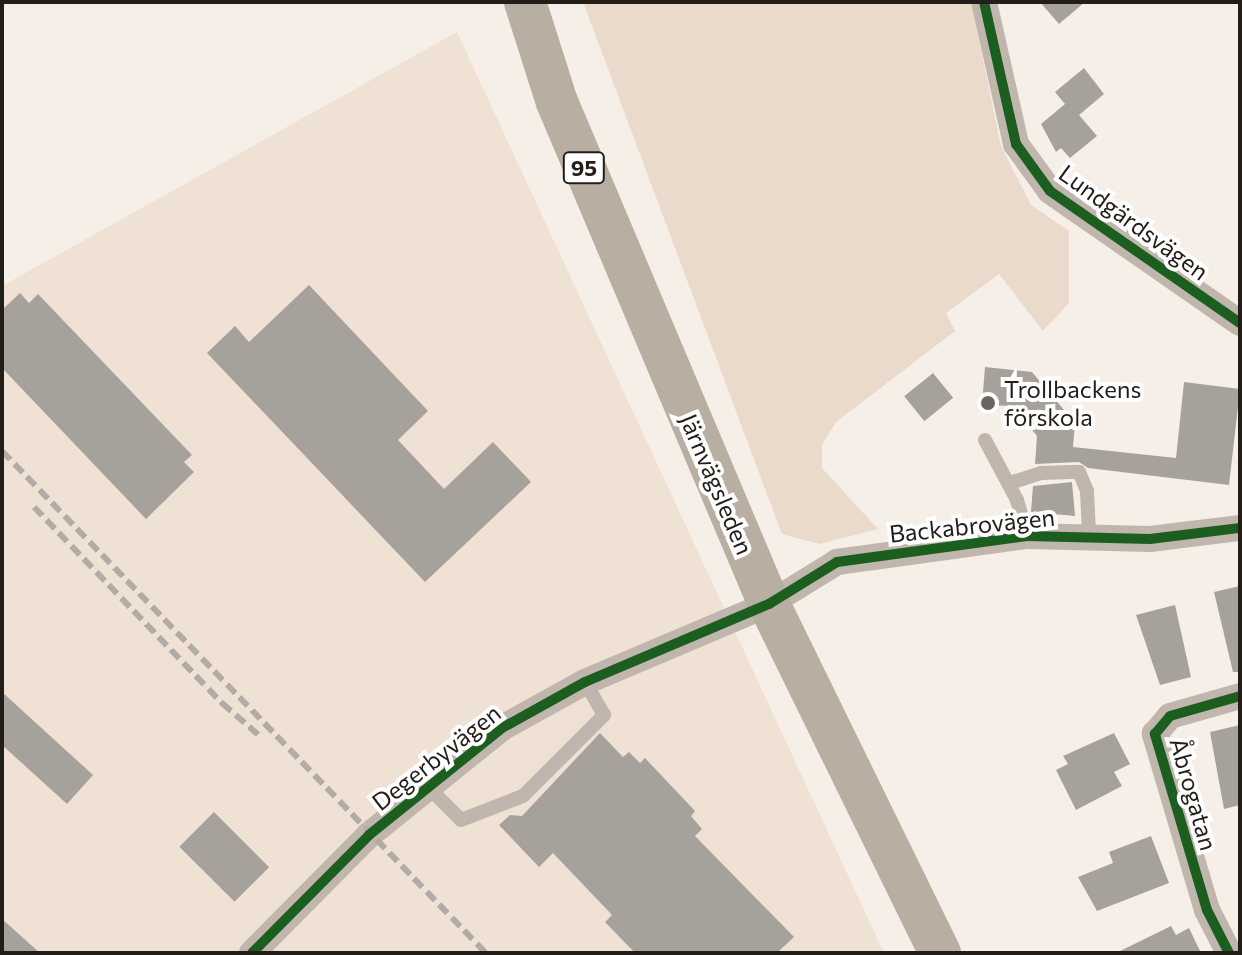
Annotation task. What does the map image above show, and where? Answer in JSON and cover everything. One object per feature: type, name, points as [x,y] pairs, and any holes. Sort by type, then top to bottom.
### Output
[{"type":"main road","name":"Järnvägsleden","points":[[525,2],[557,102],[769,604],[940,953]]},
{"type":"street","name":"Lundgärdsvägen","points":[[984,2],[998,84],[1016,144],[1050,191],[1240,323]]},
{"type":"street","name":"Backabrovägen","points":[[769,604],[837,562],[1027,536],[1089,534],[1150,539],[1240,528]]},
{"type":"street","name":"Degerbyvägen","points":[[252,953],[369,835],[502,728],[585,682],[769,604]]},
{"type":"street","name":"Åbrogatan","points":[[1229,953],[1207,910],[1155,734],[1170,716],[1240,696]]},
{"type":"lane","points":[[985,440],[1010,483],[1027,536]]},
{"type":"lane","points":[[1010,483],[1041,473],[1079,472],[1087,491],[1089,534]]},
{"type":"lane","points":[[429,788],[461,820],[523,796],[604,715],[585,682]]},
{"type":"shaded area","points":[[583,2],[971,2],[1001,146],[1031,205],[1069,231],[1069,303],[1043,331],[999,274],[946,313],[955,331],[836,422],[822,445],[822,468],[878,529],[819,544],[782,534]]},
{"type":"shaded area","points":[[457,32],[884,953],[2,953],[2,286]]},
{"type":"building","points":[[1040,2],[1085,2],[1059,24]]},
{"type":"building","points":[[1084,68],[1104,94],[1079,115],[1097,136],[1070,158],[1061,148],[1056,152],[1041,124],[1065,104],[1055,92]]},
{"type":"building","points":[[309,285],[428,411],[398,440],[444,489],[493,442],[531,482],[425,582],[207,353],[235,326],[249,342]]},
{"type":"building","points":[[20,293],[29,303],[38,294],[192,455],[184,462],[194,472],[146,519],[2,368],[2,310]]},
{"type":"building","points":[[985,367],[1032,372],[1075,423],[1073,447],[1176,458],[1184,382],[1240,389],[1229,485],[1088,468],[1079,462],[1035,464],[1037,436],[1013,406],[982,405]]},
{"type":"building","points":[[933,373],[953,398],[924,421],[904,396]]},
{"type":"building","points":[[1072,482],[1075,516],[1031,512],[1033,486]]},
{"type":"building","points":[[1240,586],[1240,672],[1233,672],[1214,592]]},
{"type":"building","points":[[1175,605],[1191,677],[1160,685],[1136,615]]},
{"type":"building","points":[[2,692],[93,775],[67,804],[2,745]]},
{"type":"building","points":[[1240,725],[1240,805],[1224,809],[1210,732]]},
{"type":"building","points":[[600,733],[623,757],[629,752],[640,763],[645,758],[695,811],[691,816],[702,829],[695,836],[794,937],[777,953],[635,953],[605,922],[612,915],[553,853],[539,867],[499,825],[510,815],[522,816]]},
{"type":"building","points":[[1114,733],[1130,764],[1114,772],[1122,786],[1076,810],[1056,770],[1068,764],[1063,756]]},
{"type":"building","points":[[214,812],[269,867],[235,902],[179,847]]},
{"type":"building","points":[[1151,836],[1169,883],[1097,911],[1078,877],[1113,863],[1109,852]]},
{"type":"building","points":[[2,919],[40,953],[2,953]]},
{"type":"building","points":[[1171,926],[1176,935],[1189,928],[1201,953],[1116,953]]},
{"type":"railway","points":[[2,451],[486,953]]},
{"type":"railway","points":[[34,507],[222,703],[261,737]]},
{"type":"cycle path","points":[[984,2],[1016,144],[1050,191],[1240,323]]},
{"type":"cycle path","points":[[252,953],[369,835],[502,728],[585,682],[769,604],[837,562],[1027,536],[1150,539],[1240,528]]},
{"type":"cycle path","points":[[1229,953],[1207,910],[1155,734],[1170,716],[1240,696]]},
{"type":"place","name":"Trollbackens förskola","points":[[988,403]]}]
